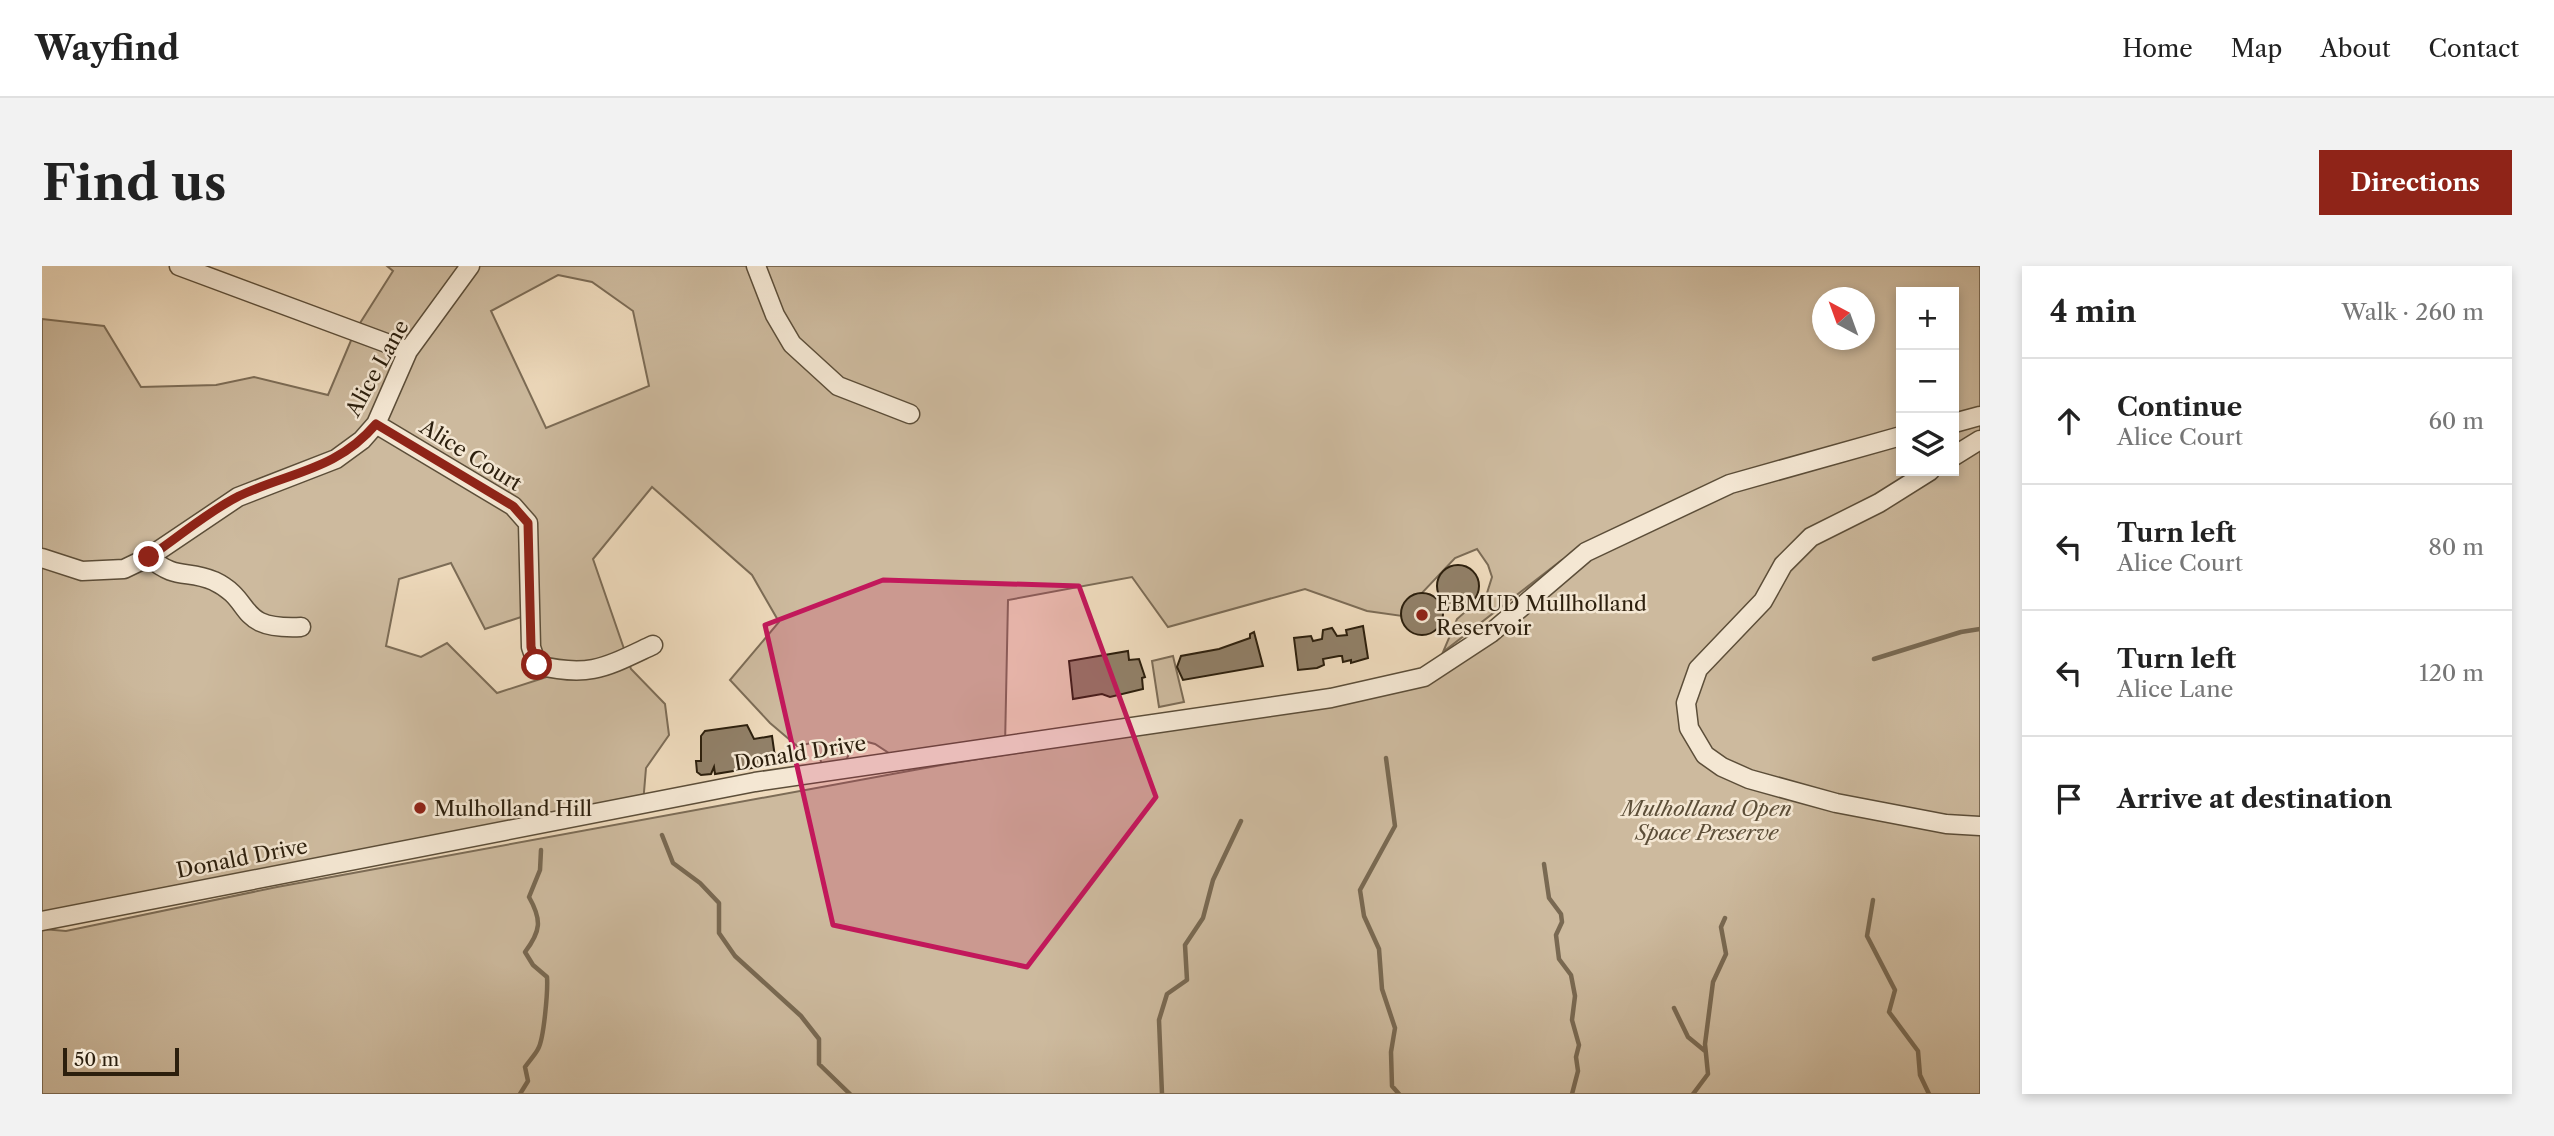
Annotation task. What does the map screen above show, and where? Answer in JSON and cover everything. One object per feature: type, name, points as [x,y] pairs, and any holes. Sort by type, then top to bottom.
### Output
[{"type":"street","points":[[179,266],[408,351]]},
{"type":"street","name":"Alice Lane","points":[[42,558],[82,571],[124,569],[149,557],[238,497],[336,459],[362,440],[376,424],[408,351],[470,266]]},
{"type":"street","points":[[756,266],[775,315],[792,344],[838,386],[910,414]]},
{"type":"street","points":[[1959,422],[1980,416]]},
{"type":"street","name":"Alice Court","points":[[376,424],[513,506],[528,523],[531,647],[537,665],[564,672],[600,670],[653,645]]},
{"type":"street","name":"Donald Drive","points":[[42,921],[755,782],[1331,698],[1424,677],[1491,633],[1586,552],[1730,484],[1896,437]]},
{"type":"street","points":[[1959,453],[1980,440]]},
{"type":"street","points":[[1922,476],[1879,503],[1811,537],[1783,565],[1763,601],[1698,669],[1686,704],[1689,729],[1705,755],[1722,767],[1749,779],[1836,803],[1945,824],[1980,826]]},
{"type":"street","points":[[149,557],[164,571],[215,582],[260,624],[279,628],[301,627]]},
{"type":"highlighted area","points":[[883,580],[1079,586],[1156,797],[1027,967],[833,925],[765,625]]},
{"type":"green space","name":"Mulholland Open Space Preserve","points":[[387,266],[1980,266],[1980,1094],[42,1094],[42,929],[66,931],[277,887],[947,764],[1208,723],[1424,677],[1583,553],[1562,560],[1443,652],[1457,619],[1487,593],[1492,577],[1488,565],[1477,549],[1455,558],[1422,593],[1410,597],[1402,616],[1367,611],[1305,589],[1168,627],[1132,577],[1008,600],[1005,746],[901,761],[875,744],[856,739],[842,769],[823,772],[817,742],[797,746],[770,723],[730,680],[779,622],[752,575],[652,487],[593,559],[631,669],[665,704],[669,735],[646,768],[643,804],[42,921],[42,319],[104,326],[141,387],[216,385],[254,377],[328,395],[355,331],[393,271]],"holes":[[[558,275],[592,282],[633,311],[649,386],[546,428],[491,311]],[[451,563],[485,629],[530,614],[537,665],[562,672],[497,693],[447,643],[421,657],[386,646],[399,579]]]},
{"type":"green space","points":[[1173,656],[1184,702],[1159,707],[1152,661]]},
{"type":"building","name":"EBMUD Mullholland Reservoir","points":[[1458,565],[1473,571],[1479,586],[1473,601],[1458,607],[1443,601],[1437,586],[1443,571]]},
{"type":"building","name":"EBMUD Mullholland Reservoir","points":[[1422,593],[1437,599],[1443,614],[1437,629],[1422,635],[1407,629],[1401,614],[1407,599]]},
{"type":"building","points":[[1363,626],[1368,658],[1351,663],[1351,660],[1343,662],[1342,656],[1339,656],[1323,659],[1324,665],[1317,668],[1298,670],[1294,638],[1311,636],[1313,641],[1322,639],[1323,630],[1332,628],[1337,636],[1347,635],[1346,630]]},
{"type":"building","points":[[1254,632],[1263,666],[1183,680],[1177,667],[1181,656],[1219,649],[1250,638],[1250,634]]},
{"type":"building","points":[[1128,651],[1129,660],[1139,659],[1145,677],[1142,678],[1143,689],[1110,697],[1102,694],[1073,699],[1069,661]]},
{"type":"building","points":[[747,725],[754,739],[772,736],[776,764],[715,774],[714,767],[711,774],[701,775],[697,772],[696,761],[701,761],[701,736],[705,731]]},
{"type":"waterway","points":[[1874,659],[1961,632],[1980,629]]},
{"type":"waterway","points":[[1386,758],[1395,826],[1360,890],[1364,916],[1379,949],[1382,989],[1395,1028],[1391,1052],[1392,1086],[1399,1094]]},
{"type":"waterway","points":[[1162,1094],[1159,1020],[1167,994],[1187,980],[1185,945],[1203,918],[1213,880],[1241,821]]},
{"type":"waterway","points":[[662,835],[673,863],[700,883],[719,903],[719,933],[735,956],[801,1016],[819,1039],[819,1064],[850,1094]]},
{"type":"waterway","points":[[520,1094],[528,1081],[525,1067],[540,1044],[546,1003],[547,977],[533,965],[525,952],[538,925],[529,897],[540,870],[541,850]]},
{"type":"waterway","points":[[1544,864],[1549,898],[1561,914],[1562,922],[1556,935],[1559,959],[1571,975],[1575,996],[1572,1020],[1579,1045],[1576,1057],[1578,1071],[1572,1094]]},
{"type":"waterway","points":[[1873,900],[1867,936],[1895,990],[1889,1012],[1918,1051],[1920,1075],[1929,1094]]},
{"type":"waterway","points":[[1693,1094],[1708,1074],[1705,1044],[1713,982],[1726,954],[1721,927],[1725,918]]},
{"type":"waterway","points":[[1674,1008],[1688,1037],[1705,1051]]},
{"type":"place","name":"EBMUD Mullholland Reservoir","points":[[1422,615]]},
{"type":"place","name":"Mulholland Hill","points":[[420,808]]},
{"type":"route","points":[[149,557],[238,497],[336,459],[362,440],[376,424],[513,506],[528,523],[531,647],[537,665]]}]
